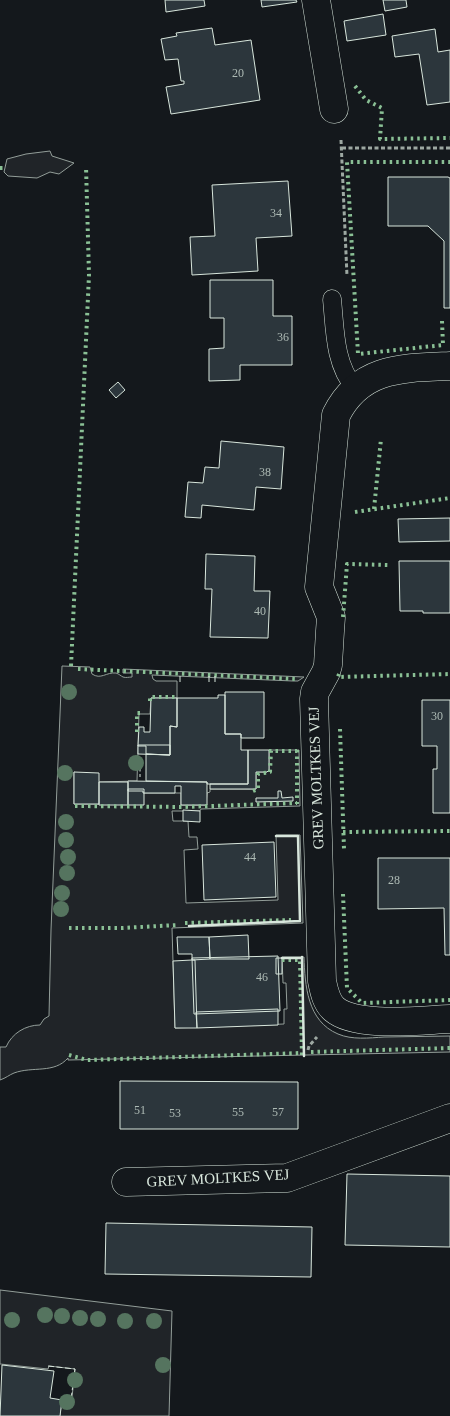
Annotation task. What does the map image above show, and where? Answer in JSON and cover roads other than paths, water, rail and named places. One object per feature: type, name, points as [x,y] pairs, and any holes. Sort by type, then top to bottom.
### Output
[{"type":"street","points":[[316,0],[337,121]]},
{"type":"street","name":"GREV MOLTKES VEJ","points":[[450,366],[415,367],[390,371],[369,379],[355,388],[342,402],[336,416],[319,587],[331,617],[328,665],[315,692],[314,699],[322,981],[324,992],[334,1009],[353,1019],[376,1021],[450,1019]]},
{"type":"street","name":"GREV MOLTKES VEJ","points":[[126,1182],[287,1178],[450,1118]]},
{"type":"lane","points":[[332,299],[336,338],[341,361],[347,378],[355,388]]}]
